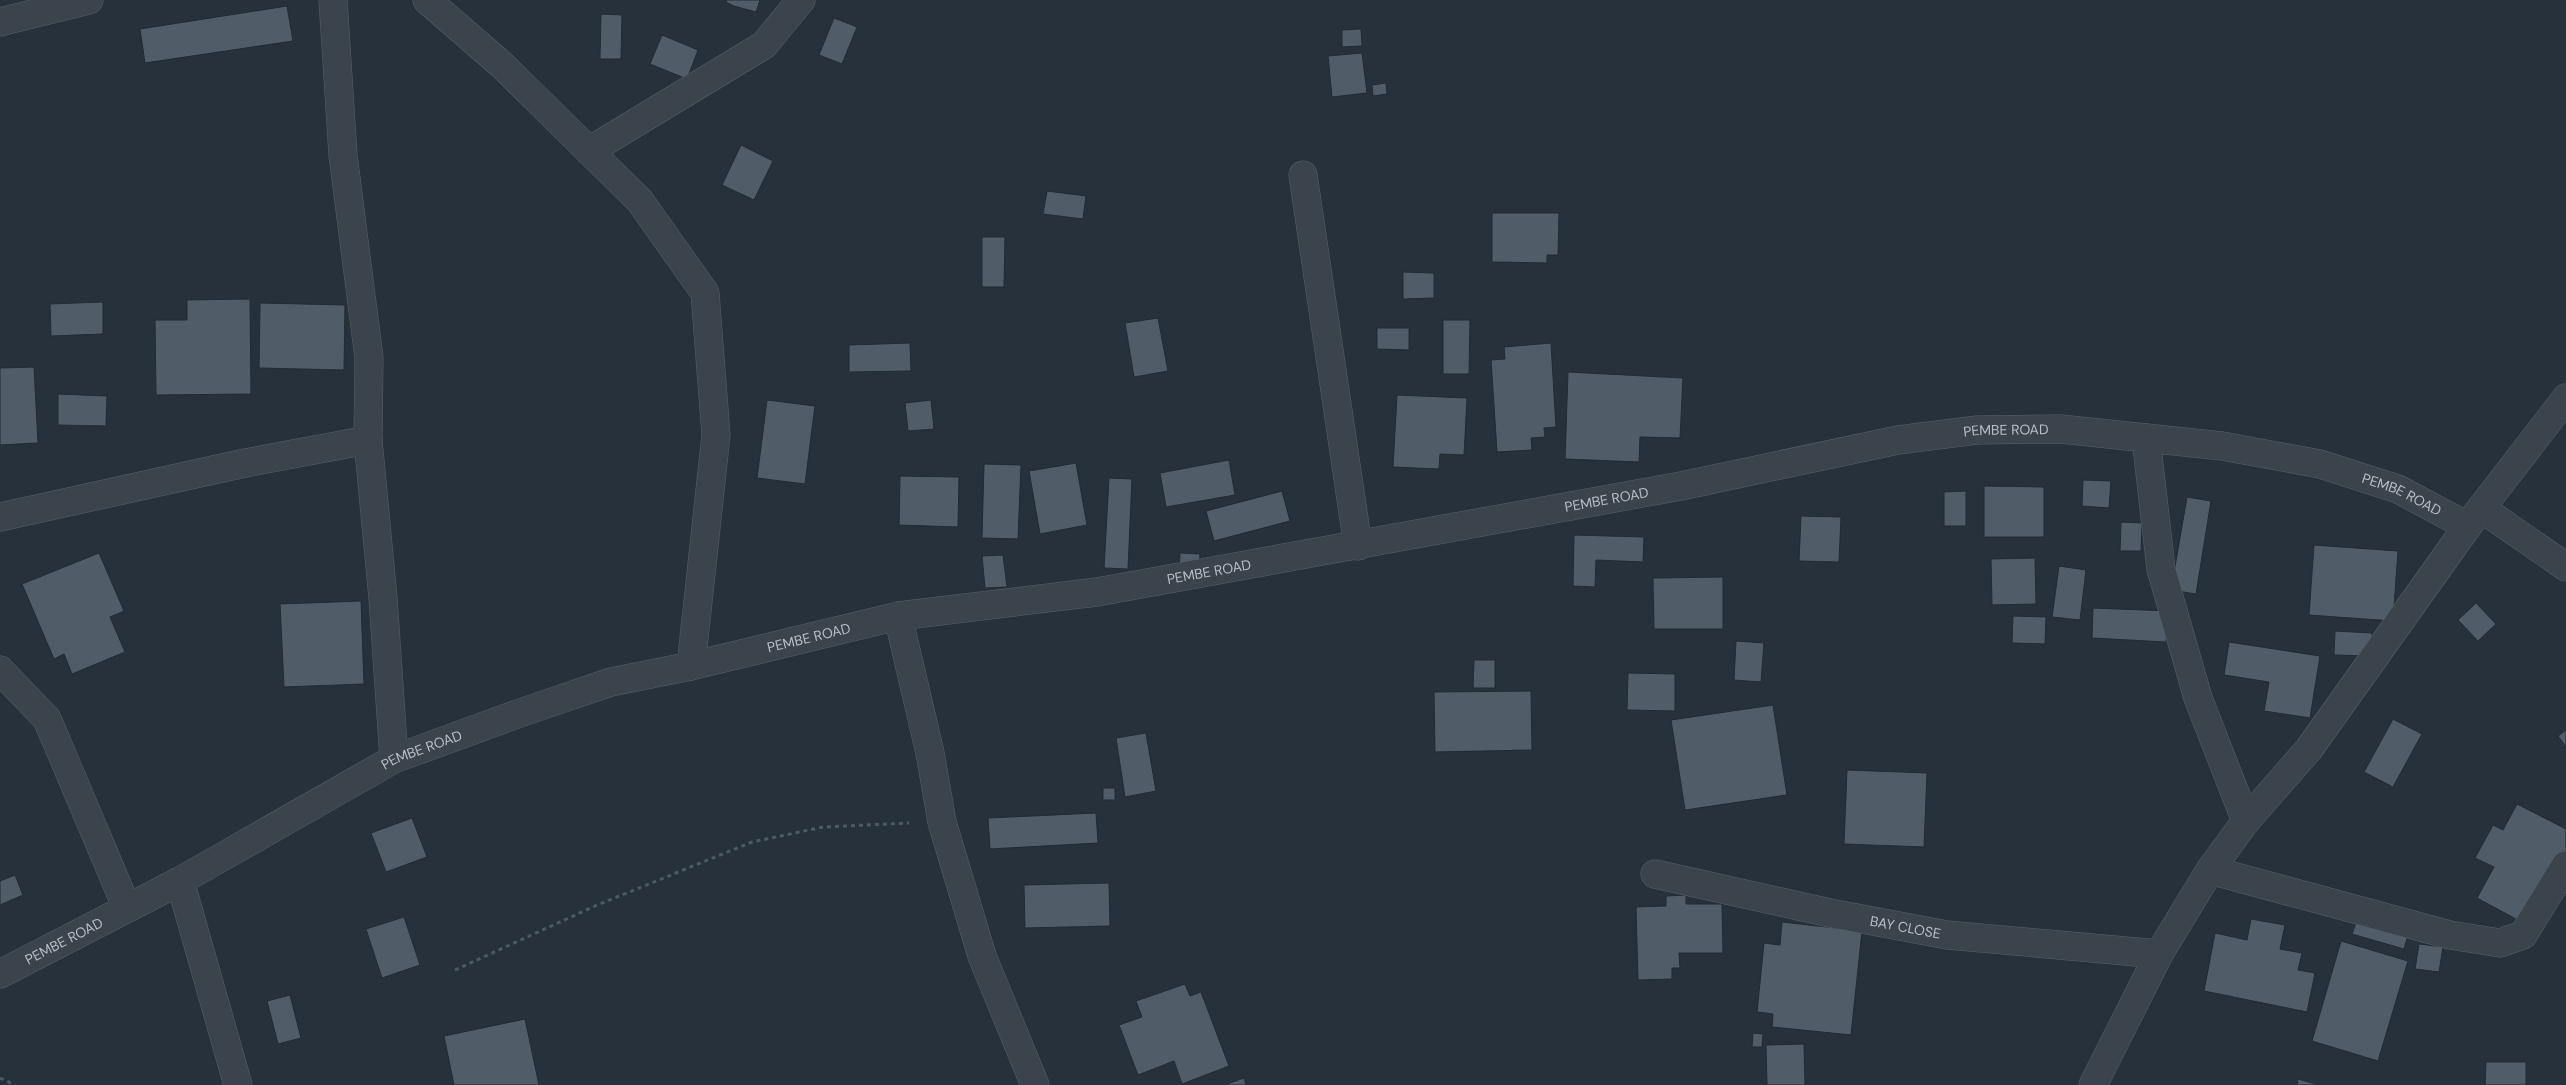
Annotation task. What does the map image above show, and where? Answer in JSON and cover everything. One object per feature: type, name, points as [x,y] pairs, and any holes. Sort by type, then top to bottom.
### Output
[{"type":"street","points":[[0,22],[89,0]]},
{"type":"street","points":[[333,0],[343,155],[369,358],[368,440],[384,598],[394,759]]},
{"type":"street","points":[[427,0],[503,66],[640,202],[705,293],[716,435],[691,666]]},
{"type":"street","points":[[589,151],[764,45],[801,0]]},
{"type":"street","points":[[1303,175],[1358,546]]},
{"type":"street","points":[[2094,1085],[2159,954],[2210,870],[2246,821],[2309,749],[2474,517],[2566,398]]},
{"type":"street","name":"PEMBE ROAD","points":[[0,974],[180,881],[394,759],[520,712],[611,682],[691,666],[898,616],[1097,592],[1680,486],[1898,440],[1977,430],[2061,429],[2222,446],[2320,464],[2398,489],[2474,517],[2566,567]]},
{"type":"street","points":[[2146,438],[2161,568],[2198,698],[2246,821]]},
{"type":"street","points":[[0,517],[245,463],[368,440]]},
{"type":"street","points":[[898,616],[930,753],[942,822],[982,956],[1035,1085]]},
{"type":"street","points":[[0,670],[47,719],[127,908]]},
{"type":"street","points":[[2210,870],[2450,935],[2500,943],[2523,935],[2566,865]]},
{"type":"street","name":"BAY CLOSE","points":[[1655,874],[1830,913],[1947,935],[2159,954]]},
{"type":"street","points":[[180,881],[238,1085]]},
{"type":"path","points":[[455,970],[595,906],[752,842],[823,827],[942,822]]},
{"type":"path","points":[[0,1078],[15,1085]]},
{"type":"building","points":[[726,0],[760,0],[756,12],[734,6],[726,2]]},
{"type":"building","points":[[287,6],[293,41],[145,63],[140,29]]},
{"type":"building","points":[[601,14],[622,15],[621,59],[600,59]]},
{"type":"building","points":[[834,18],[857,27],[842,64],[819,55]]},
{"type":"building","points":[[1361,29],[1362,46],[1342,47],[1342,30]]},
{"type":"building","points":[[662,35],[698,50],[687,79],[650,64]]},
{"type":"building","points":[[1362,53],[1367,93],[1332,97],[1328,56]]},
{"type":"building","points":[[1386,83],[1387,94],[1373,96],[1372,85]]},
{"type":"building","points":[[741,145],[773,161],[754,200],[722,185]]},
{"type":"building","points":[[1047,191],[1086,196],[1083,219],[1043,214]]},
{"type":"building","points":[[1492,213],[1559,213],[1558,255],[1547,255],[1547,263],[1492,262]]},
{"type":"building","points":[[982,237],[1005,237],[1004,287],[982,287]]},
{"type":"building","points":[[1403,272],[1434,273],[1434,298],[1403,299]]},
{"type":"building","points":[[250,299],[251,394],[156,395],[155,320],[187,320],[187,300]]},
{"type":"building","points":[[103,302],[103,334],[51,336],[50,304]]},
{"type":"building","points":[[260,303],[345,305],[344,370],[259,368]]},
{"type":"building","points":[[1158,318],[1168,371],[1134,377],[1125,323]]},
{"type":"building","points":[[1443,320],[1470,320],[1469,374],[1443,374]]},
{"type":"building","points":[[1377,328],[1409,328],[1409,350],[1377,349]]},
{"type":"building","points":[[910,343],[911,371],[849,372],[849,345]]},
{"type":"building","points":[[1551,343],[1556,427],[1544,428],[1545,437],[1531,438],[1532,450],[1497,452],[1491,360],[1505,359],[1504,347]]},
{"type":"building","points":[[34,367],[38,443],[0,445],[0,368]]},
{"type":"building","points":[[1568,372],[1683,378],[1680,438],[1640,437],[1639,462],[1565,459]]},
{"type":"building","points":[[58,394],[107,396],[106,426],[58,425]]},
{"type":"building","points":[[1397,395],[1467,398],[1464,455],[1440,454],[1439,469],[1393,467]]},
{"type":"building","points":[[767,400],[815,406],[805,484],[757,478]]},
{"type":"building","points":[[931,400],[934,429],[908,431],[905,403]]},
{"type":"building","points":[[1229,460],[1235,495],[1166,507],[1160,473]]},
{"type":"building","points":[[1076,463],[1087,525],[1040,534],[1029,471]]},
{"type":"building","points":[[984,464],[1021,465],[1018,539],[982,538]]},
{"type":"building","points":[[900,476],[959,477],[958,527],[899,525]]},
{"type":"building","points":[[1109,478],[1132,479],[1128,569],[1104,568]]},
{"type":"building","points":[[2083,480],[2111,481],[2109,508],[2082,506]]},
{"type":"building","points":[[1984,486],[2044,487],[2044,537],[1984,537]]},
{"type":"building","points":[[1282,491],[1290,521],[1214,541],[1206,511]]},
{"type":"building","points":[[1966,491],[1966,526],[1944,526],[1944,492]]},
{"type":"building","points":[[2187,497],[2211,501],[2196,594],[2171,590]]},
{"type":"building","points":[[1801,516],[1841,517],[1839,562],[1799,561]]},
{"type":"building","points":[[2121,522],[2142,523],[2141,551],[2120,551]]},
{"type":"building","points":[[1574,535],[1644,537],[1643,562],[1596,560],[1595,587],[1573,586]]},
{"type":"building","points":[[2314,545],[2398,551],[2393,621],[2309,615]]},
{"type":"building","points":[[99,553],[124,611],[110,617],[125,652],[72,674],[64,654],[54,659],[22,584]]},
{"type":"building","points":[[1180,553],[1200,554],[1199,571],[1179,571]]},
{"type":"building","points":[[1003,555],[1007,587],[985,588],[982,556]]},
{"type":"building","points":[[2035,558],[2036,604],[1992,605],[1991,559]]},
{"type":"building","points":[[2059,566],[2086,570],[2080,620],[2052,617]]},
{"type":"building","points":[[1723,577],[1723,629],[1654,629],[1653,578]]},
{"type":"building","points":[[361,601],[364,684],[284,687],[280,604]]},
{"type":"building","points":[[2476,603],[2496,624],[2478,641],[2458,620]]},
{"type":"building","points":[[2093,608],[2168,611],[2166,642],[2092,638]]},
{"type":"building","points":[[2013,616],[2046,617],[2045,644],[2012,643]]},
{"type":"building","points":[[2335,631],[2372,633],[2371,656],[2334,655]]},
{"type":"building","points":[[1736,641],[1764,643],[1761,682],[1734,680]]},
{"type":"building","points":[[2229,642],[2320,656],[2310,718],[2264,711],[2269,682],[2224,675]]},
{"type":"building","points":[[1474,660],[1495,660],[1495,688],[1473,688]]},
{"type":"building","points":[[1628,673],[1675,674],[1675,711],[1627,710]]},
{"type":"building","points":[[1531,691],[1532,750],[1435,752],[1434,692]]},
{"type":"building","points":[[1773,705],[1787,795],[1685,810],[1671,720]]},
{"type":"building","points":[[2393,719],[2422,734],[2393,787],[2364,772]]},
{"type":"building","points":[[2566,730],[2566,747],[2558,736]]},
{"type":"building","points":[[1146,733],[1156,791],[1125,797],[1116,738]]},
{"type":"building","points":[[1847,770],[1927,773],[1924,847],[1844,844]]},
{"type":"building","points":[[1103,788],[1115,788],[1115,800],[1103,800]]},
{"type":"building","points":[[2517,804],[2566,829],[2566,859],[2529,926],[2477,898],[2494,867],[2475,858],[2493,825],[2503,830]]},
{"type":"building","points":[[1096,813],[1098,843],[990,849],[988,818]]},
{"type":"building","points":[[412,818],[427,857],[386,872],[371,833]]},
{"type":"building","points":[[15,875],[23,895],[0,905],[0,881]]},
{"type":"building","points":[[1109,883],[1110,926],[1025,928],[1024,885]]},
{"type":"building","points":[[1686,895],[1686,904],[1722,904],[1723,953],[1679,953],[1680,968],[1672,968],[1672,979],[1638,980],[1636,907],[1666,906],[1666,896]]},
{"type":"building","points":[[404,917],[420,965],[382,978],[366,929]]},
{"type":"building","points":[[2251,919],[2285,925],[2280,949],[2302,953],[2298,970],[2315,973],[2307,1012],[2204,991],[2215,933],[2247,940]]},
{"type":"building","points":[[2357,920],[2408,935],[2404,949],[2352,934]]},
{"type":"building","points":[[1782,922],[1862,931],[1851,1035],[1772,1027],[1773,1014],[1757,1012],[1764,943],[1780,945]]},
{"type":"building","points":[[2341,941],[2408,961],[2378,1061],[2312,1041]]},
{"type":"building","points":[[2419,944],[2443,947],[2439,972],[2415,969]]},
{"type":"building","points":[[1185,984],[1190,996],[1201,992],[1229,1066],[1182,1084],[1174,1061],[1138,1075],[1119,1025],[1142,1017],[1136,1001]]},
{"type":"building","points":[[290,995],[301,1038],[278,1044],[267,1001]]},
{"type":"building","points":[[525,1019],[539,1085],[454,1085],[444,1036]]},
{"type":"building","points":[[1753,1033],[1763,1034],[1762,1047],[1752,1047]]},
{"type":"building","points":[[1804,1044],[1805,1085],[1767,1085],[1766,1045]]},
{"type":"building","points":[[2486,1062],[2526,1062],[2526,1085],[2485,1085]]},
{"type":"building","points":[[1244,1078],[1246,1085],[1224,1085]]},
{"type":"building","points":[[2298,1079],[2319,1085],[2297,1085]]}]
